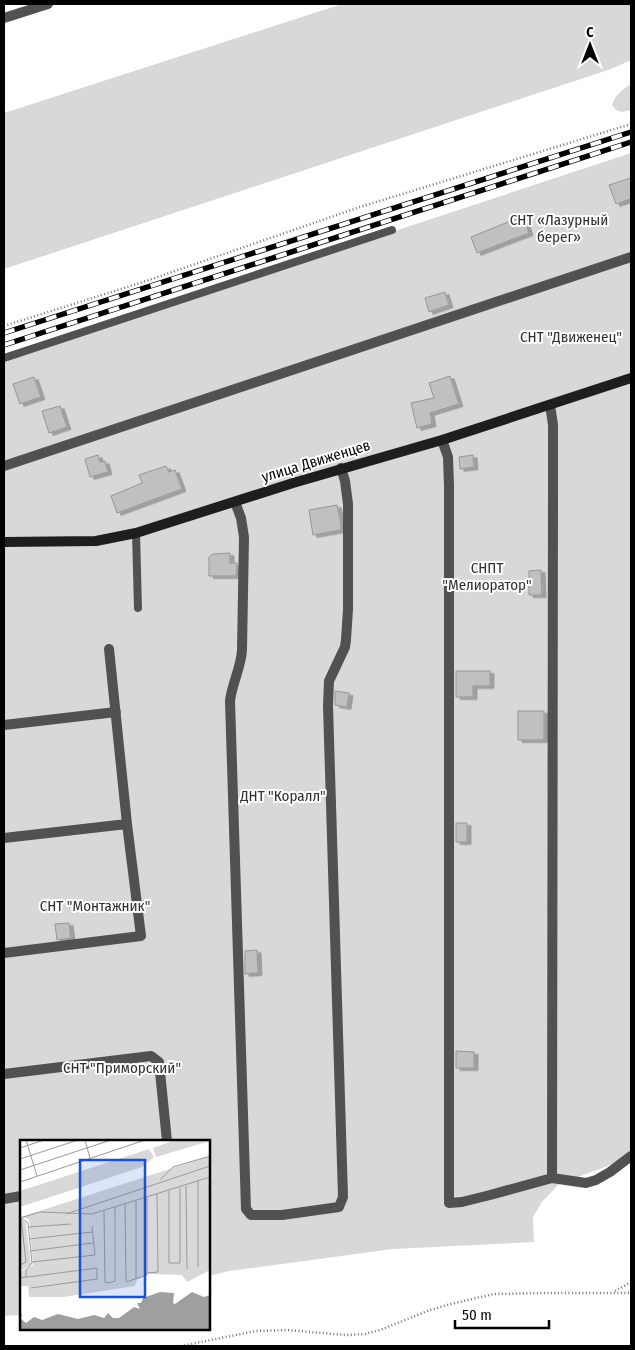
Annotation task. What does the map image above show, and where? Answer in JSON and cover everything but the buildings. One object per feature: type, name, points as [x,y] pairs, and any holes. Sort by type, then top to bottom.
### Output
[{"type":"street","points":[[4,18],[48,4]]},
{"type":"street","points":[[4,466],[631,258]]},
{"type":"street","name":"улица Движенцев","points":[[4,542],[96,542],[136,533],[341,468],[442,440],[631,378]]},
{"type":"street","points":[[550,405],[553,425],[552,1178]]},
{"type":"street","points":[[442,440],[448,458],[450,486],[448,1203],[481,1198],[552,1178],[581,1182],[596,1180],[631,1156]]},
{"type":"street","points":[[235,502],[243,528],[245,551],[242,658],[233,683],[230,701],[246,1209],[251,1215],[282,1215],[339,1208],[343,1197],[328,706],[330,681],[345,647],[348,617],[348,504],[341,468]]},
{"type":"street","points":[[4,953],[141,936],[127,824],[109,649]]},
{"type":"street","points":[[4,725],[116,712]]},
{"type":"street","points":[[4,838],[127,824]]},
{"type":"street","points":[[4,1074],[152,1056],[159,1062],[167,1140]]},
{"type":"street","points":[[4,1199],[20,1196]]},
{"type":"lane","points":[[4,358],[392,230]]},
{"type":"lane","points":[[136,533],[138,608]]},
{"type":"path","points":[[4,326],[146,281],[360,208],[631,124]]},
{"type":"path","points":[[612,1292],[631,1282]]},
{"type":"path","points":[[181,1346],[256,1331],[287,1330],[365,1334],[430,1310],[494,1294],[631,1292]]},
{"type":"green space","points":[[342,4],[631,4],[631,60],[611,69],[4,269],[4,113]]},
{"type":"green space","points":[[631,84],[631,110],[622,112],[616,110],[612,105],[615,98]]},
{"type":"green space","points":[[631,153],[631,1150],[613,1164],[559,1184],[542,1202],[533,1217],[534,1242],[393,1249],[229,1271],[210,1276],[210,1140],[20,1140],[20,1315],[4,1316],[4,360]]},
{"type":"railway","points":[[4,333],[631,132]]},
{"type":"railway","points":[[4,345],[631,142]]},
{"type":"park label","name":"СНТ «Лазурный берег»","points":[[559,228]]},
{"type":"park label","name":"СНТ \"Движенец\"","points":[[571,337]]},
{"type":"park label","name":"СНПТ \"Мелиоратор\"","points":[[487,576]]},
{"type":"park label","name":"ДНТ \"Коралл\"","points":[[283,796]]},
{"type":"park label","name":"СНТ \"Монтажник\"","points":[[95,906]]},
{"type":"park label","name":"СНТ \"Приморский\"","points":[[122,1068]]}]
